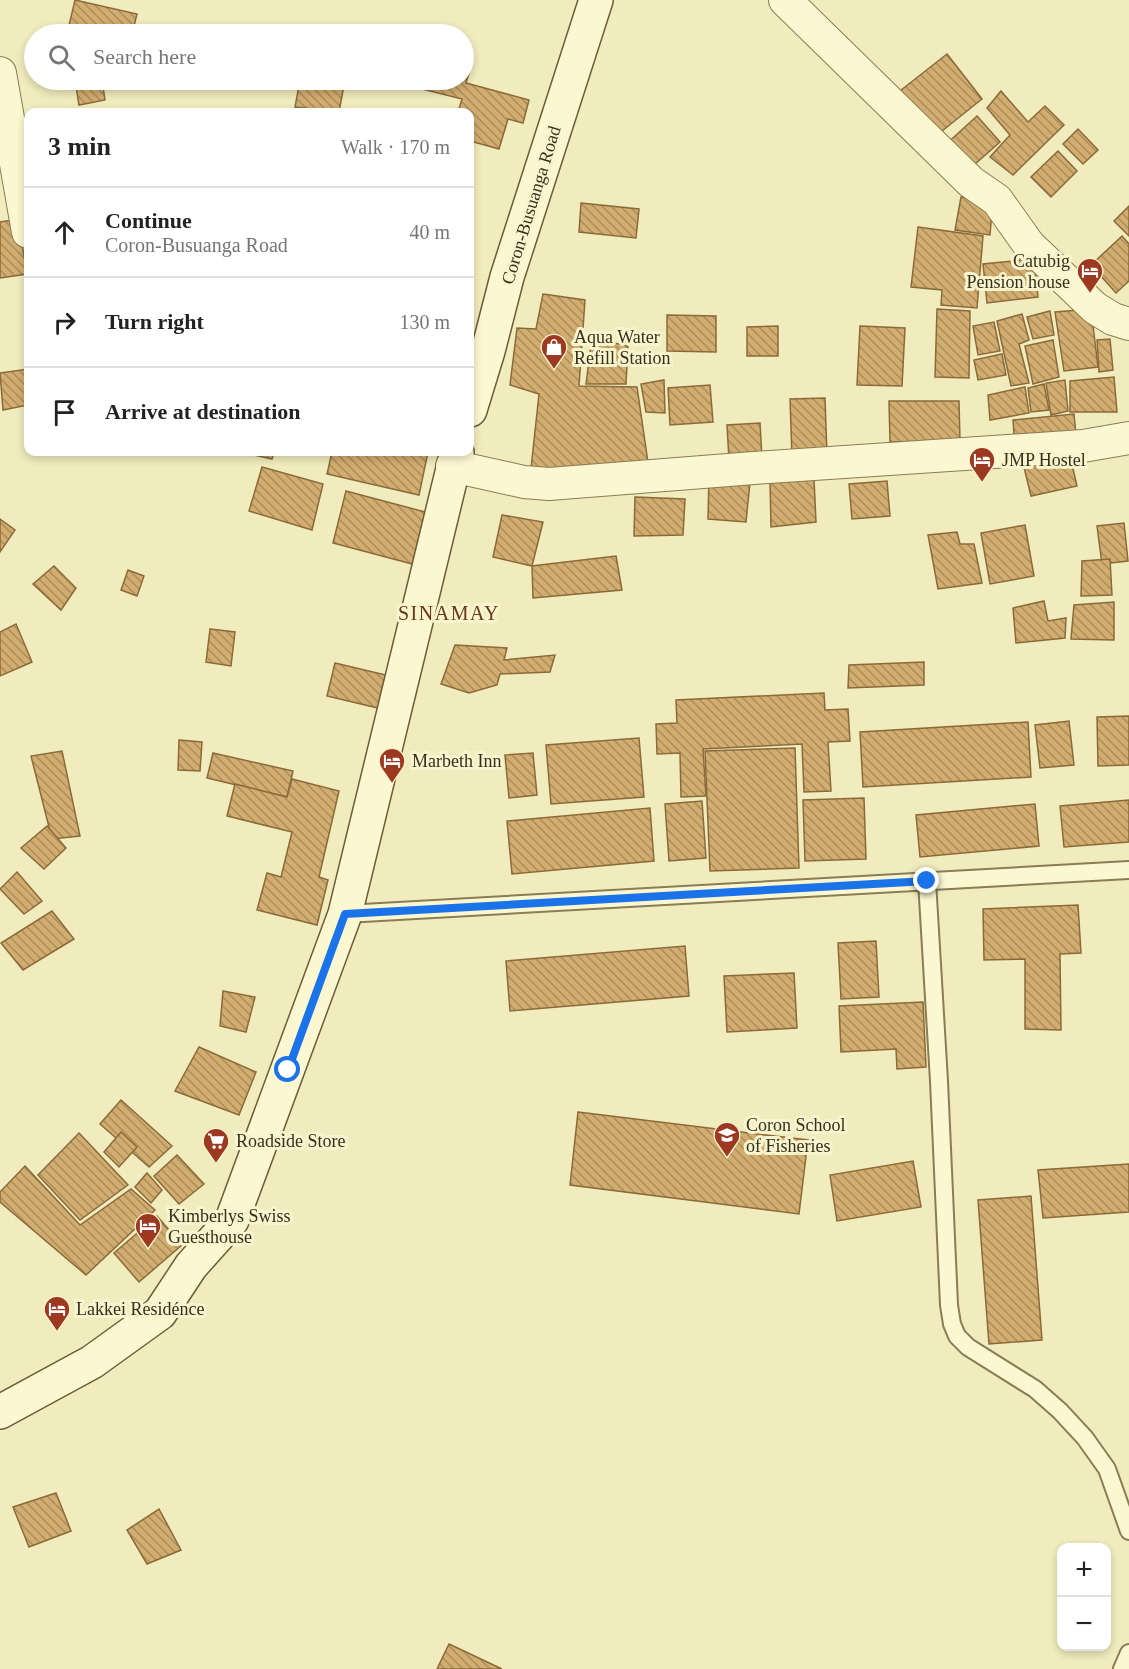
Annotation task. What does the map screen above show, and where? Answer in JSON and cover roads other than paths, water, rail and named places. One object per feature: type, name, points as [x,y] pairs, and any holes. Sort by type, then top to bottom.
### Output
[{"type":"main road","name":"Coron-Busuanga Road","points":[[474,383],[479,349],[507,277],[596,0]]},
{"type":"main road","points":[[0,1412],[92,1362],[160,1314],[191,1266],[232,1220],[345,914],[454,459]]},
{"type":"street","points":[[785,0],[971,182],[997,200],[1029,245],[1095,308],[1113,319],[1129,324]]},
{"type":"street","points":[[0,73],[24,209]]},
{"type":"street","points":[[454,459],[524,482],[549,484],[1083,446],[1129,438]]},
{"type":"lane","points":[[345,914],[1129,870]]},
{"type":"lane","points":[[927,881],[949,1305],[952,1324],[957,1336],[968,1347],[1035,1389],[1085,1438],[1107,1469],[1129,1531]]},
{"type":"lane","points":[[1122,1669],[1129,1653]]},
{"type":"place","name":"Catubig Pension house","points":[[1090,294]]},
{"type":"place","name":"Aqua Water Refill Station","points":[[554,370]]},
{"type":"place","name":"JMP Hostel","points":[[982,483]]},
{"type":"place","name":"Marbeth Inn","points":[[392,784]]},
{"type":"place","name":"Coron School of Fisheries","points":[[727,1158]]},
{"type":"place","name":"Roadside Store","points":[[216,1164]]},
{"type":"place","name":"Kimberlys Swiss Guesthouse","points":[[148,1249]]},
{"type":"place","name":"Lakkei Residénce","points":[[57,1332]]},
{"type":"district","name":"SINAMAY","points":[[449,613]]}]
